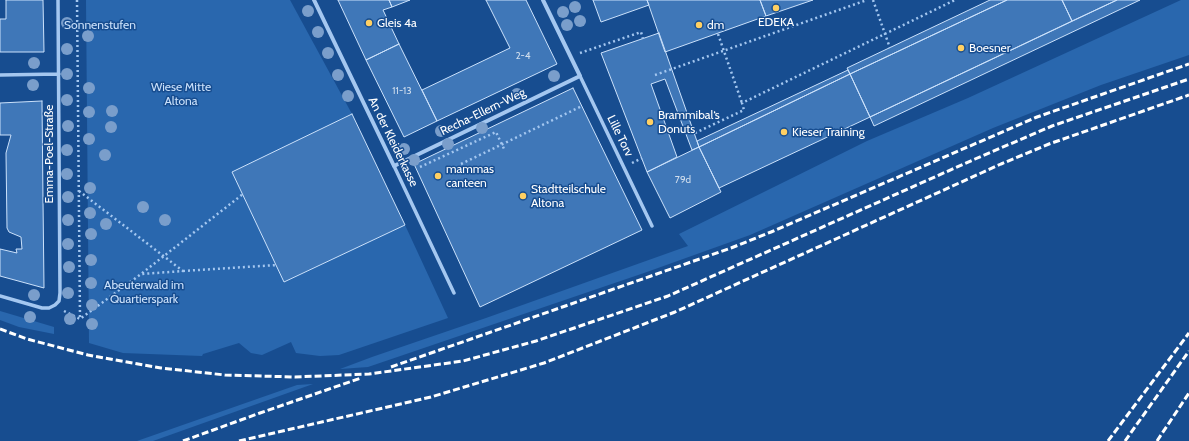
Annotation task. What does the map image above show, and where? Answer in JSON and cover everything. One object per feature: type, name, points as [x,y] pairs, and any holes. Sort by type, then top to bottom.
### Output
[{"type":"street","name":"Emma-Poel-Straße","points":[[55,305],[59,301],[60,293],[58,0]]},
{"type":"street","name":"An der Kleiderkasse","points":[[314,0],[454,293]]},
{"type":"street","name":"Lille Torv","points":[[542,0],[652,226]]},
{"type":"street","points":[[0,75],[58,74]]},
{"type":"street","name":"Recha-Ellern-Weg","points":[[394,166],[580,76]]},
{"type":"street","points":[[0,296],[42,308],[49,308],[55,305]]},
{"type":"path","points":[[77,0],[80,319]]},
{"type":"path","points":[[655,75],[867,0]]},
{"type":"path","points":[[873,0],[890,48]]},
{"type":"path","points":[[742,103],[955,0]]},
{"type":"path","points":[[570,56],[641,32],[643,39]]},
{"type":"path","points":[[695,133],[744,110],[718,34]]},
{"type":"path","points":[[461,164],[582,106]]},
{"type":"path","points":[[416,169],[496,132],[505,151]]},
{"type":"path","points":[[79,191],[183,271]]},
{"type":"path","points":[[80,319],[141,274],[243,194]]},
{"type":"path","points":[[141,274],[277,265]]},
{"type":"path","points":[[55,305],[80,319]]},
{"type":"green space","name":"Wiese Mitte Altona","points":[[86,0],[290,0],[352,114],[284,282],[405,225],[448,318],[339,355],[320,356],[296,353],[291,342],[262,355],[251,353],[239,343],[203,354],[202,356],[123,353],[89,343]]},
{"type":"green space","points":[[1181,0],[1189,0],[1189,55],[1101,85],[993,128],[750,235],[644,273],[368,367],[340,369],[688,246],[679,234],[867,141],[968,98]]},
{"type":"green space","points":[[0,311],[54,327],[54,334],[19,327],[0,320]]},
{"type":"green space","points":[[313,384],[153,441],[137,441],[297,385]]},
{"type":"building","points":[[6,0],[43,0],[44,52],[0,52],[0,19],[6,19]]},
{"type":"building","name":"Gleis 4a","points":[[338,0],[389,0],[392,7],[383,10],[399,44],[366,60]]},
{"type":"building","points":[[389,0],[410,0],[392,7]]},
{"type":"building","points":[[486,0],[526,0],[557,64],[437,121],[422,90],[510,48]]},
{"type":"building","points":[[593,0],[647,0],[649,5],[601,22]]},
{"type":"building","name":"dm","points":[[647,0],[760,0],[766,16],[665,52]]},
{"type":"building","name":"EDEKA","points":[[760,0],[813,0],[766,16]]},
{"type":"building","points":[[990,0],[1007,0],[850,74],[847,68]]},
{"type":"building","name":"Boesner","points":[[1007,0],[1062,0],[1072,21],[870,117],[850,74]]},
{"type":"building","points":[[1062,0],[1117,0],[1072,21]]},
{"type":"building","points":[[1117,0],[1140,0],[874,126],[870,117]]},
{"type":"building","points":[[659,33],[699,147],[692,150],[665,79],[651,84],[677,157],[647,172],[601,53]]},
{"type":"building","points":[[399,44],[437,121],[404,137],[366,60]]},
{"type":"building","points":[[848,70],[850,74],[699,147],[697,141]]},
{"type":"building","name":"Kieser Training","points":[[850,74],[870,117],[719,188],[699,147]]},
{"type":"building","name":"Stadtteilschule Altona","points":[[573,88],[642,230],[480,307],[414,164]]},
{"type":"building","points":[[42,101],[44,288],[0,276],[0,249],[17,253],[16,249],[22,249],[21,237],[9,232],[7,228],[6,153],[11,135],[0,135],[0,103]]},
{"type":"building","points":[[352,114],[405,225],[284,282],[232,172]]},
{"type":"building","points":[[699,147],[721,192],[670,218],[647,172]]},
{"type":"railway","points":[[391,367],[731,248],[1037,117],[1189,64]]},
{"type":"railway","points":[[0,329],[27,339],[88,355],[161,368],[225,375],[295,377],[369,374],[463,361],[536,341],[668,296],[1052,126],[1189,79]]},
{"type":"railway","points":[[239,441],[431,397],[544,363],[675,312],[1001,164],[1049,144],[1189,95]]},
{"type":"railway","points":[[1108,441],[1189,333]]},
{"type":"railway","points":[[1125,441],[1189,351]]},
{"type":"railway","points":[[183,441],[361,378]]},
{"type":"railway","points":[[1157,441],[1189,393]]},
{"type":"place","name":"EDEKA","points":[[776,8]]},
{"type":"place","name":"Gleis 4a","points":[[369,23]]},
{"type":"place","name":"dm","points":[[699,25]]},
{"type":"place","name":"Boesner","points":[[961,48]]},
{"type":"place","name":"Brammibal‘s Donuts","points":[[650,122]]},
{"type":"place","name":"Kieser Training","points":[[784,132]]},
{"type":"place","name":"mammas canteen","points":[[438,176]]},
{"type":"place","name":"Stadtteilschule Altona","points":[[523,196]]},
{"type":"park label","name":"Sonnenstufen","points":[[100,25]]},
{"type":"park label","name":"Abeuterwald im Quartierspark","points":[[144,292]]}]
